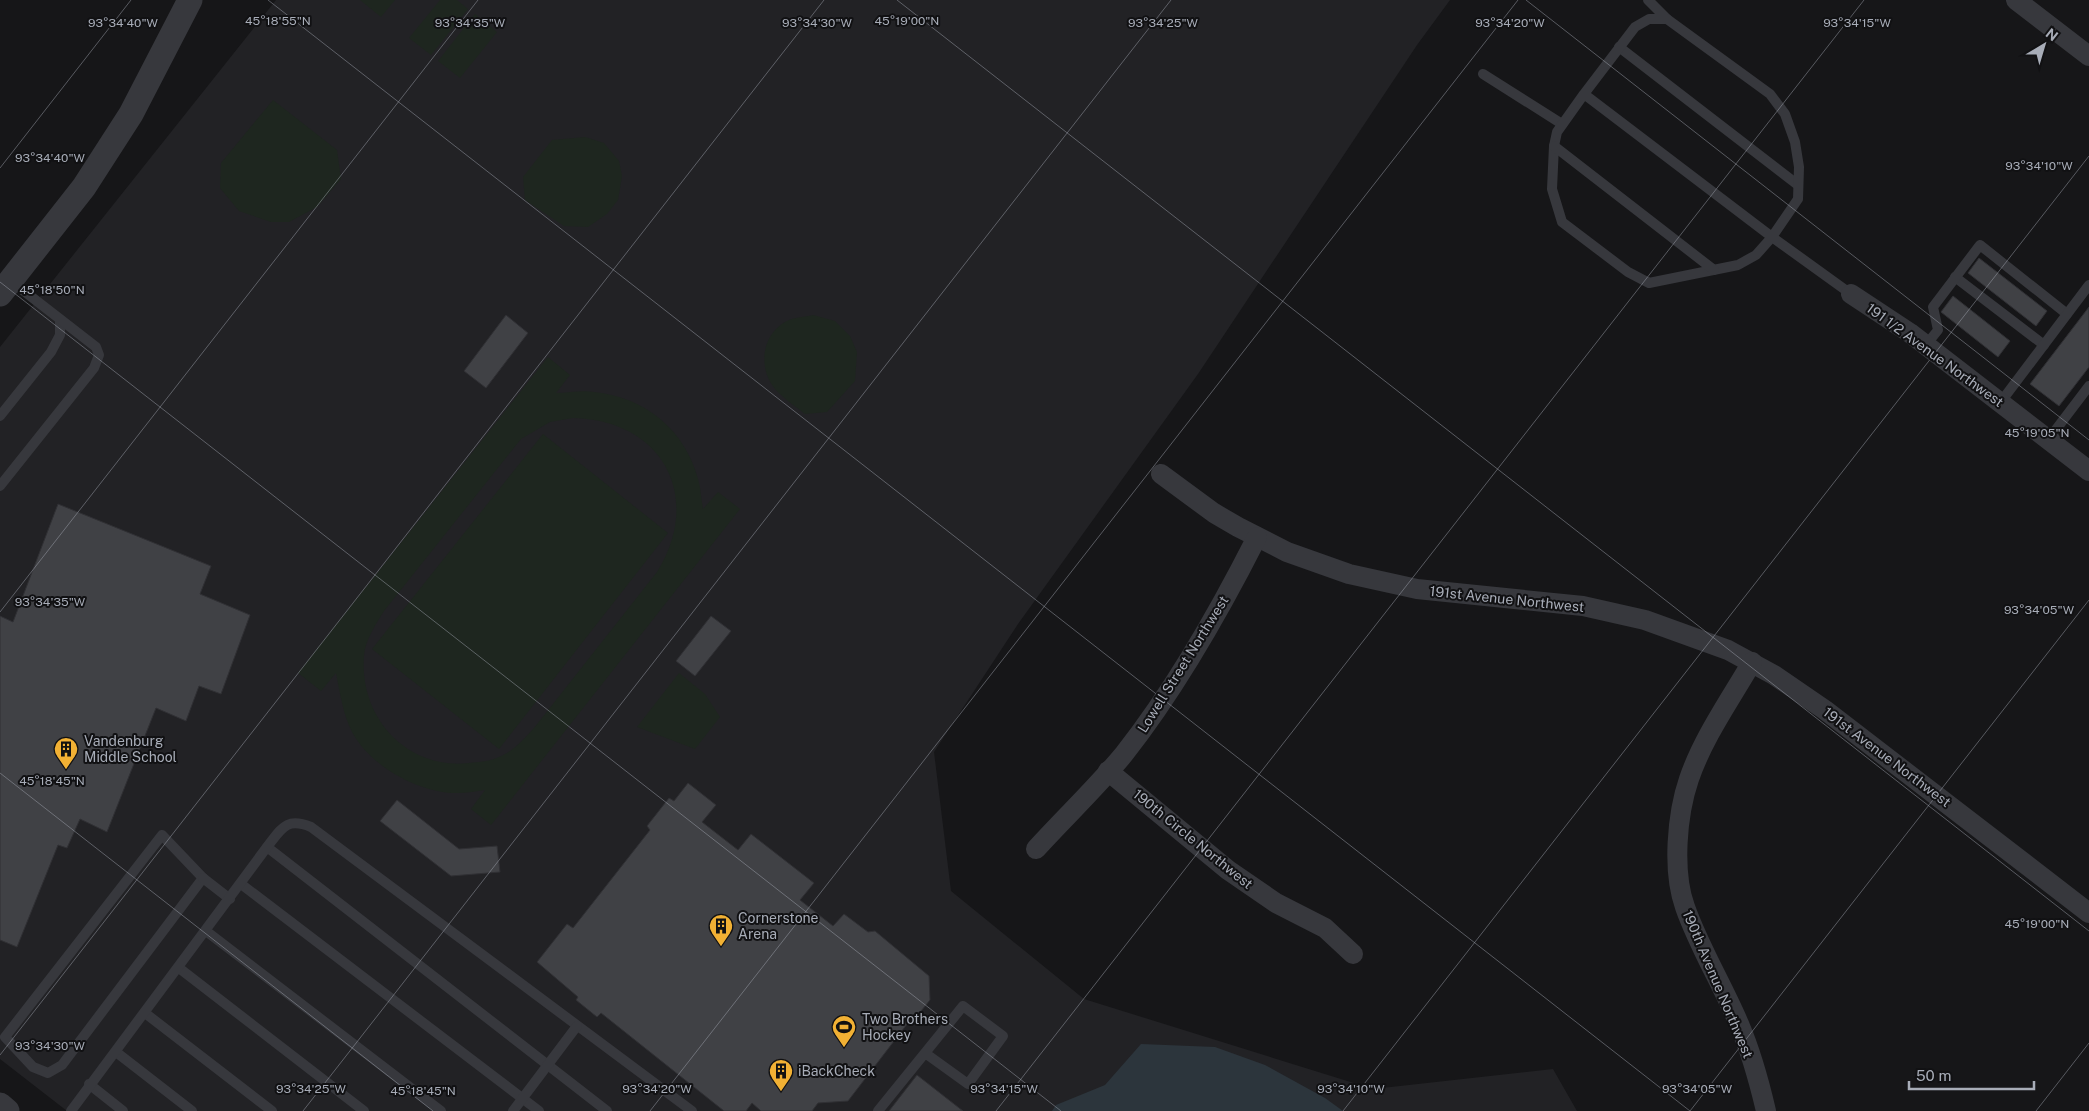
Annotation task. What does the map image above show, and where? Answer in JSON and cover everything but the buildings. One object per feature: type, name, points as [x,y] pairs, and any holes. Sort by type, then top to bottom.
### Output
[{"type":"street","points":[[5,288],[84,188],[131,114],[190,0]]},
{"type":"street","points":[[2016,0],[2089,56]]},
{"type":"street","name":"191 1/2 Avenue Northwest","points":[[1852,294],[1926,345],[2089,471]]},
{"type":"street","name":"191st Avenue Northwest","points":[[1161,474],[1214,513],[1287,552],[1316,563],[1383,582],[1451,594],[1518,598],[1575,605],[1645,620],[1702,639],[1752,662],[1826,710],[2089,913]]},
{"type":"street","name":"Lowell Street Northwest","points":[[1036,849],[1108,771],[1140,733],[1176,680],[1233,584],[1257,537]]},
{"type":"street","name":"190th Avenue Northwest","points":[[1752,662],[1711,734],[1689,778],[1683,801],[1678,854],[1684,904],[1703,950],[1738,1023],[1758,1077],[1766,1111]]},
{"type":"street","name":"190th Circle Northwest","points":[[1108,771],[1228,870],[1276,903],[1325,928],[1353,954]]},
{"type":"street","points":[[0,1105],[7,1111]]},
{"type":"lane","points":[[1648,0],[1668,18],[1770,94],[1785,114],[1795,142],[1799,167],[1798,199],[1772,237],[1756,256],[1738,265],[1649,283],[1628,272],[1562,222],[1552,189],[1554,146],[1557,132],[1562,124],[1635,27],[1649,19],[1668,18]]},
{"type":"lane","points":[[1619,47],[1798,185]]},
{"type":"lane","points":[[1483,74],[1562,124]]},
{"type":"lane","points":[[1584,94],[1772,237],[1852,294]]},
{"type":"lane","points":[[1554,146],[1714,270]]},
{"type":"lane","points":[[1926,345],[1938,330],[1932,307],[1980,245],[2067,314]]},
{"type":"lane","points":[[1955,277],[2044,345]]},
{"type":"lane","points":[[2000,403],[2089,285]]},
{"type":"lane","points":[[0,486],[94,368],[99,355],[96,347],[60,320],[5,288]]},
{"type":"lane","points":[[0,416],[50,352],[60,335],[60,320]]},
{"type":"lane","points":[[2048,440],[2089,386]]},
{"type":"lane","points":[[71,1111],[89,1084],[116,1052],[267,847],[285,825],[297,821],[311,827],[692,1111]]},
{"type":"lane","points":[[203,878],[62,1065],[48,1073],[33,1067],[6,1037],[162,835],[203,878],[230,899]]},
{"type":"lane","points":[[267,847],[607,1111]]},
{"type":"lane","points":[[241,884],[539,1111]]},
{"type":"lane","points":[[206,931],[441,1111]]},
{"type":"lane","points":[[179,968],[364,1111]]},
{"type":"lane","points":[[878,1111],[963,1006],[1003,1036],[968,1084],[925,1053]]},
{"type":"lane","points":[[145,1013],[272,1111]]},
{"type":"lane","points":[[513,1111],[577,1026]]},
{"type":"lane","points":[[116,1052],[192,1111]]},
{"type":"lane","points":[[89,1084],[123,1111]]},
{"type":"shaded area","points":[[276,0],[1450,0],[1417,45],[1198,374],[1018,624],[934,752],[951,891],[1084,999],[1373,1089],[1553,1069],[1577,1111],[67,1111],[0,1059],[0,347]]},
{"type":"shaded area","points":[[360,0],[395,0],[381,17]]},
{"type":"shaded area","points":[[440,0],[457,0],[468,9],[431,55],[409,38]]},
{"type":"shaded area","points":[[475,14],[497,32],[460,78],[438,61]]},
{"type":"shaded area","points":[[273,100],[337,150],[341,179],[317,207],[289,222],[271,222],[239,211],[220,188],[221,163]]},
{"type":"shaded area","points":[[585,137],[604,143],[619,161],[622,176],[618,200],[607,214],[588,227],[564,226],[525,200],[523,177],[552,140]]},
{"type":"shaded area","points":[[813,315],[835,321],[850,336],[857,352],[855,381],[827,412],[805,414],[775,389],[769,380],[764,361],[768,341],[780,326],[792,319]]},
{"type":"shaded area","points":[[548,357],[570,375],[556,393],[589,391],[613,395],[646,409],[673,431],[683,445],[692,461],[698,479],[703,509],[718,492],[740,509],[491,825],[471,809],[485,790],[461,793],[428,789],[383,767],[360,744],[352,732],[344,711],[336,673],[321,691],[298,673]],"holes":[[[573,418],[604,422],[630,432],[651,448],[666,467],[675,490],[676,516],[671,544],[657,572],[534,728],[509,751],[485,761],[446,763],[426,758],[407,749],[391,735],[379,719],[370,700],[365,679],[365,650],[369,638],[384,611],[521,439],[550,422]]]},
{"type":"shaded area","points":[[543,434],[668,533],[499,749],[372,649]]},
{"type":"shaded area","points":[[679,673],[705,694],[720,717],[695,749],[637,727]]},
{"type":"shaded area","points":[[1141,1044],[1215,1047],[1265,1065],[1325,1098],[1343,1111],[1052,1111],[1056,1105],[1105,1085]]},
{"type":"place","name":"Vandenburg Middle School","points":[[66,770]]},
{"type":"place","name":"Cornerstone Arena","points":[[721,947]]},
{"type":"place","name":"Two Brothers Hockey","points":[[844,1048]]},
{"type":"place","name":"iBackCheck","points":[[781,1092]]}]
